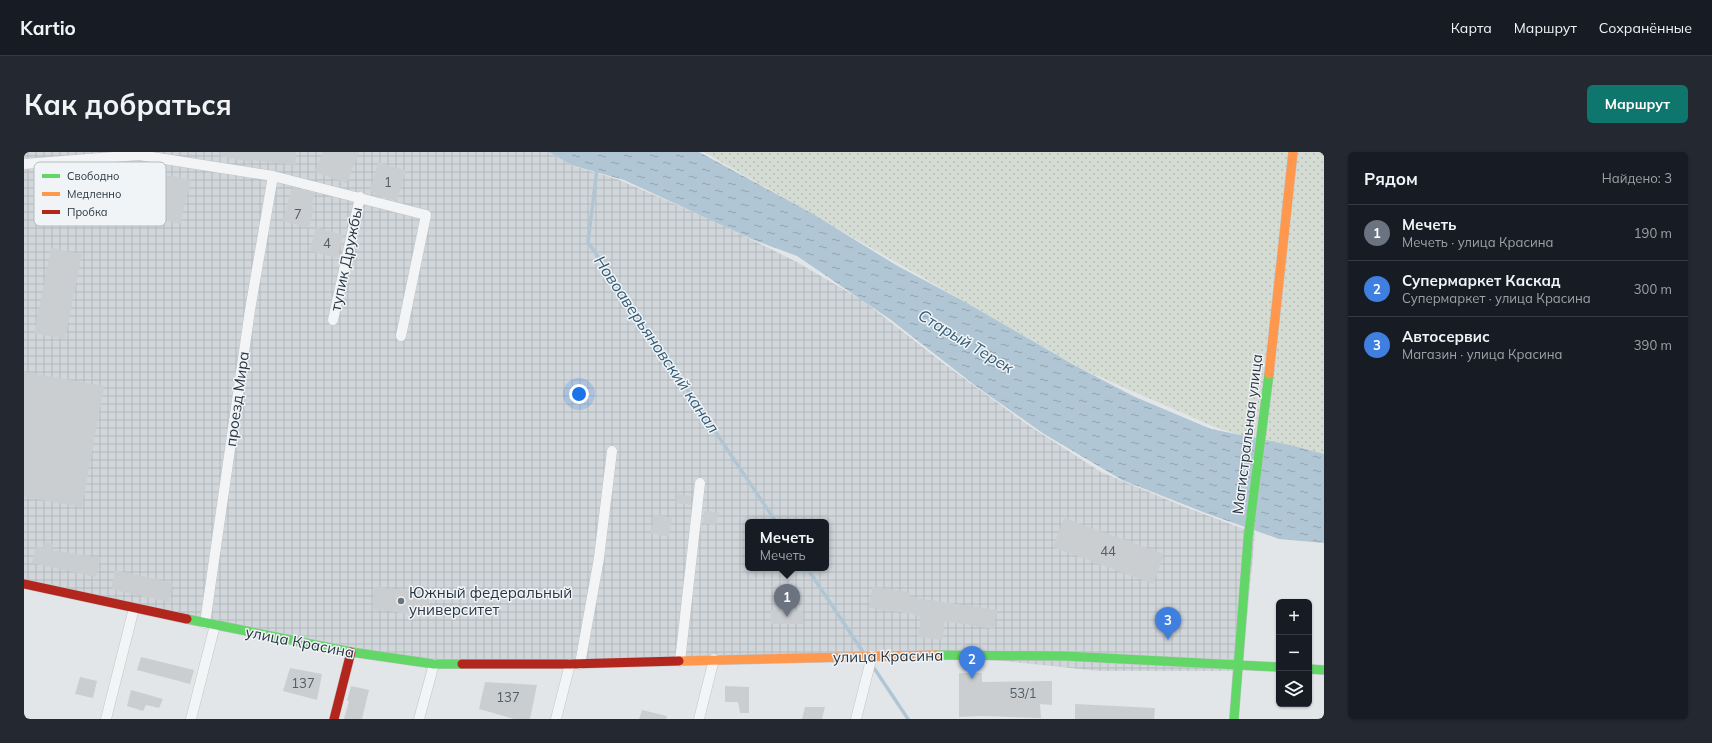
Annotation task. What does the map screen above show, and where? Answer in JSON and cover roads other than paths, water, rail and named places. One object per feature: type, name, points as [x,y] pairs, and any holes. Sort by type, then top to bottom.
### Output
[{"type":"street","name":"Магистральная улица","points":[[1234,719],[1248,539],[1264,425],[1293,152]]},
{"type":"street","points":[[50,162],[139,155],[273,176],[426,215],[401,336]]},
{"type":"street","points":[[24,164],[34,163]]},
{"type":"street","name":"проезд Мира","points":[[191,719],[210,624],[250,310],[273,176]]},
{"type":"street","name":"тупик Дружбы","points":[[333,320],[360,197]]},
{"type":"street","points":[[556,719],[575,664],[600,558],[612,451]]},
{"type":"street","points":[[680,660],[700,483]]},
{"type":"street","name":"улица Красина","points":[[24,584],[210,624],[351,652],[434,664],[575,664],[872,656],[1064,656],[1276,667]]},
{"type":"street","points":[[106,719],[134,608]]},
{"type":"street","points":[[334,719],[351,652]]},
{"type":"street","points":[[856,719],[872,656]]},
{"type":"street","points":[[699,719],[714,660]]},
{"type":"street","points":[[420,719],[434,664]]},
{"type":"street","points":[[1312,669],[1324,670]]},
{"type":"water","name":"Старый Терек","points":[[549,152],[699,152],[813,214],[896,265],[967,303],[1076,366],[1133,396],[1211,429],[1290,445],[1324,454],[1324,543],[1279,539],[1208,514],[1122,480],[1044,434],[977,387],[891,320],[797,256],[754,240],[624,180],[571,165]]},
{"type":"waterway","name":"Новоаверьяновский канал","points":[[597,169],[588,242],[774,519]]},
{"type":"waterway","name":"Новоаверьяновский канал","points":[[809,571],[863,652]]},
{"type":"waterway","name":"Новоаверьяновский канал","points":[[872,665],[908,719]]},
{"type":"place","name":"Южный федеральный университет","points":[[401,601]]},
{"type":"place","name":"Мечеть","points":[[787,617]]},
{"type":"place","name":"Автосервис","points":[[1168,640]]},
{"type":"place","name":"Супермаркет Каскад","points":[[972,679]]}]
